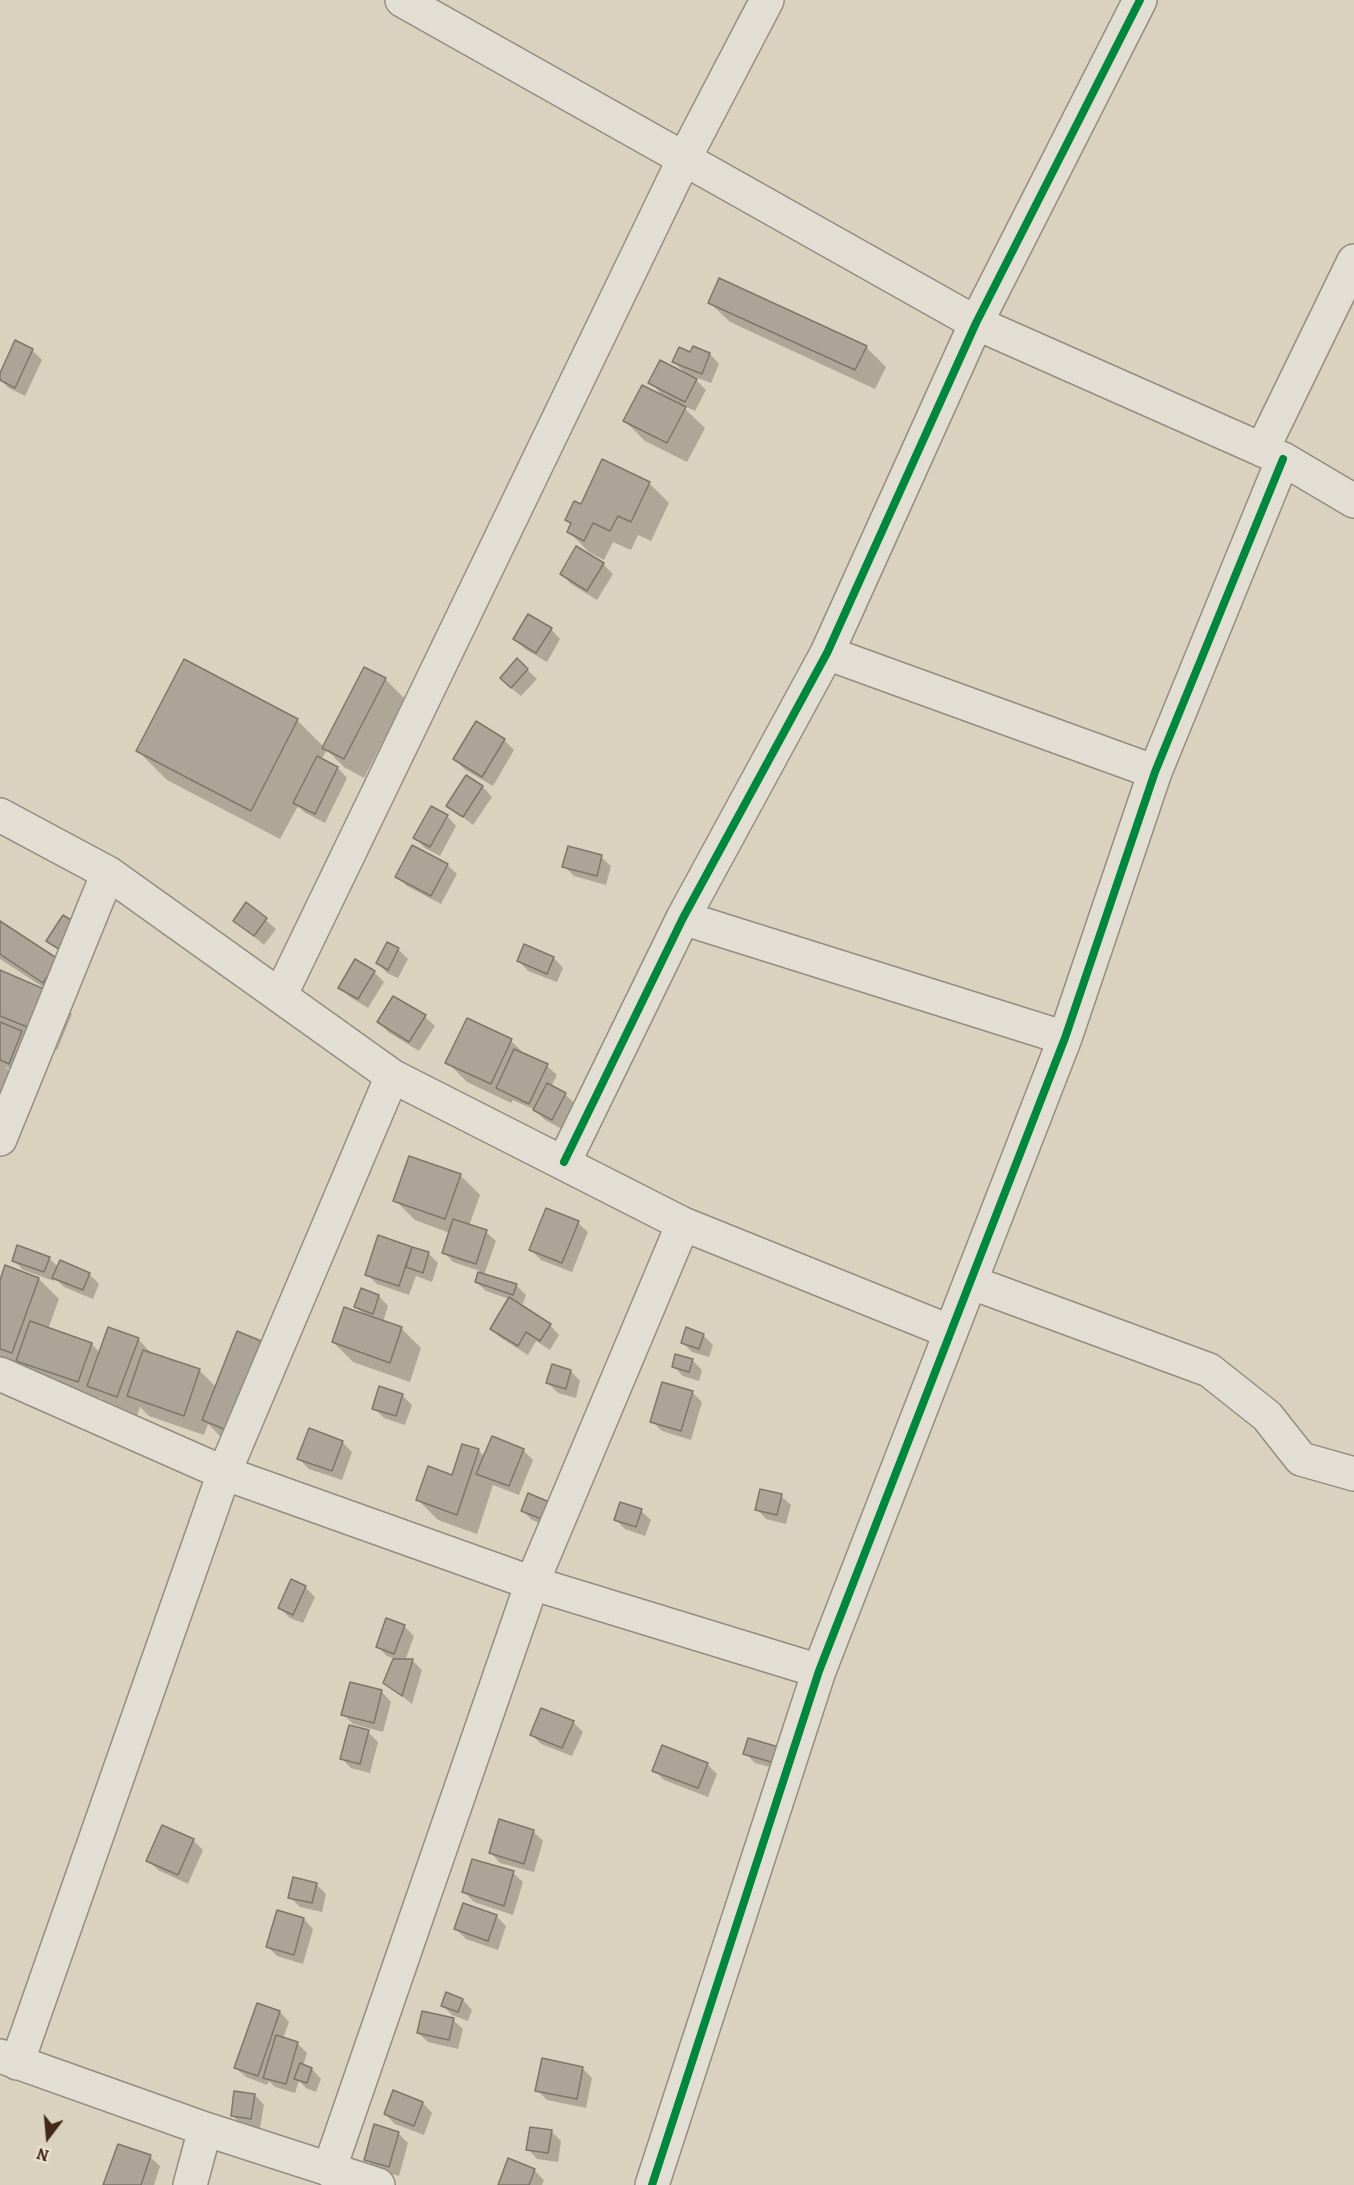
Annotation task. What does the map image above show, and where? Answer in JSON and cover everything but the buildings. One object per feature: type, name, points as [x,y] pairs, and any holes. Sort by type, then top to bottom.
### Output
[{"type":"street","points":[[402,0],[976,323],[1272,454],[1354,501]]},
{"type":"street","points":[[280,996],[684,159],[767,0]]},
{"type":"street","points":[[564,1162],[683,918],[827,653],[976,323],[1140,0]]},
{"type":"street","points":[[652,2185],[819,1671],[1065,1038],[1155,772],[1272,454],[1354,261]]},
{"type":"street","points":[[827,653],[1155,772]]},
{"type":"street","points":[[0,815],[108,873],[392,1076],[683,1224],[951,1332]]},
{"type":"street","points":[[0,1139],[108,873]]},
{"type":"street","points":[[683,918],[1065,1038]]},
{"type":"street","points":[[378,2185],[206,2129],[8,2060],[224,1473],[392,1076]]},
{"type":"street","points":[[328,2170],[532,1583],[683,1224]]},
{"type":"street","points":[[970,1282],[1209,1370],[1267,1416],[1301,1460],[1354,1474]]},
{"type":"street","points":[[0,1374],[224,1473],[532,1583],[819,1671]]},
{"type":"street","points":[[190,2185],[206,2129]]},
{"type":"cycle path","points":[[564,1162],[683,918],[827,653],[976,323],[1140,0]]},
{"type":"cycle path","points":[[652,2185],[819,1671],[1065,1038],[1155,772],[1283,459]]}]
